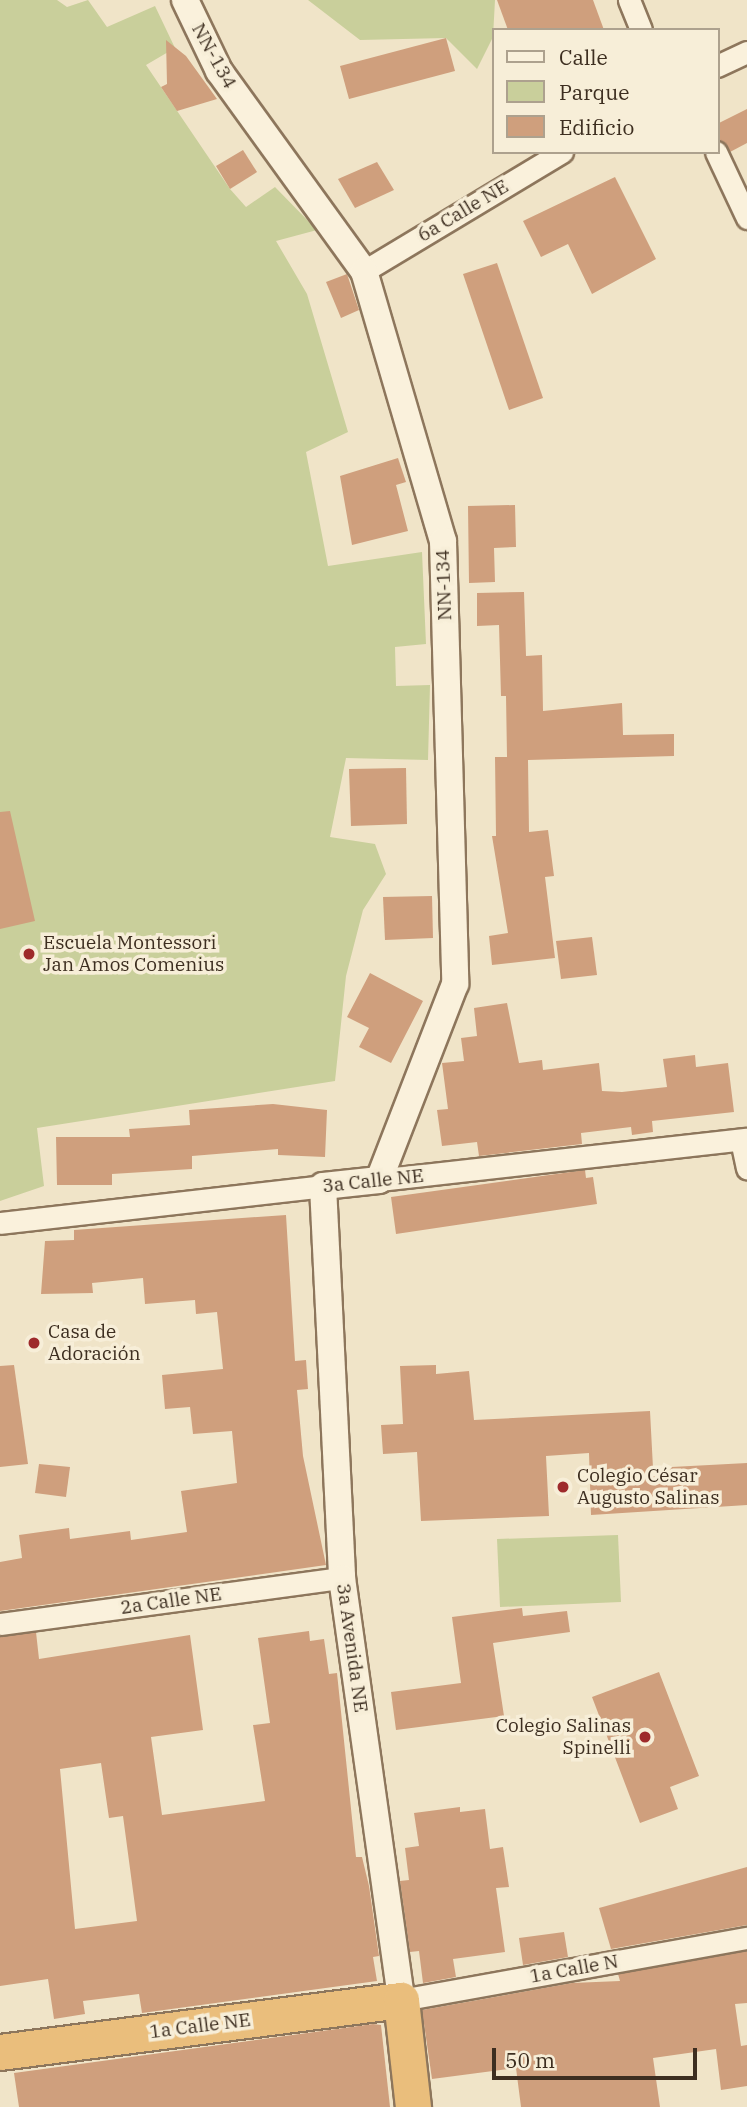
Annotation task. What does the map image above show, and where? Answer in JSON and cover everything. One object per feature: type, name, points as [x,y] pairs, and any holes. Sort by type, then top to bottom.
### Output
[{"type":"highway","name":"1a Calle NE","points":[[0,2052],[401,2000]]},
{"type":"highway","name":"3a Avenida NE","points":[[401,2000],[413,2107]]},
{"type":"street","name":"NN-134","points":[[184,0],[219,71],[365,271],[443,541],[455,984],[379,1180]]},
{"type":"street","points":[[629,0],[639,28]]},
{"type":"street","points":[[719,65],[747,52]]},
{"type":"street","name":"6a Calle NE","points":[[365,271],[559,154]]},
{"type":"street","points":[[717,154],[747,218]]},
{"type":"street","points":[[744,1139],[747,1168]]},
{"type":"street","name":"3a Calle NE","points":[[0,1223],[744,1139]]},
{"type":"street","name":"3a Avenida NE","points":[[323,1186],[342,1578],[401,2000]]},
{"type":"street","name":"2a Calle NE","points":[[0,1624],[342,1578]]},
{"type":"street","name":"1a Calle N","points":[[401,2000],[747,1938]]},
{"type":"green space","points":[[0,0],[57,0],[67,7],[88,0],[107,27],[155,6],[175,48],[146,65],[230,189],[246,207],[275,187],[317,230],[276,241],[307,294],[348,432],[306,452],[328,566],[422,552],[426,644],[395,647],[396,686],[430,685],[428,760],[346,758],[330,837],[375,844],[386,874],[363,910],[346,976],[335,1081],[37,1128],[44,1186],[0,1201]]},
{"type":"green space","points":[[308,0],[495,0],[491,41],[477,69],[446,38],[360,40]]},
{"type":"green space","points":[[618,1535],[621,1602],[500,1607],[497,1539]]},
{"type":"building","points":[[497,0],[593,0],[603,28],[507,28]]},
{"type":"building","points":[[446,38],[455,71],[349,99],[340,66]]},
{"type":"building","points":[[166,40],[186,56],[217,99],[177,111],[161,87],[167,84]]},
{"type":"building","points":[[747,109],[747,143],[730,152],[719,140],[719,123]]},
{"type":"building","points":[[243,150],[257,172],[230,189],[216,166]]},
{"type":"building","points":[[377,162],[394,190],[355,208],[338,179]]},
{"type":"building","points":[[615,177],[656,259],[592,294],[568,244],[541,257],[523,221]]},
{"type":"building","points":[[497,263],[543,398],[509,410],[463,274]]},
{"type":"building","points":[[347,274],[359,310],[341,318],[326,282]]},
{"type":"building","points":[[398,458],[406,482],[396,485],[408,531],[352,545],[340,476]]},
{"type":"building","points":[[515,505],[516,547],[494,548],[495,582],[469,583],[468,506]]},
{"type":"building","points":[[524,592],[526,656],[542,655],[543,711],[622,703],[623,735],[674,734],[674,756],[528,760],[529,832],[548,830],[554,876],[545,877],[555,958],[492,965],[489,936],[508,933],[492,836],[496,836],[495,757],[507,757],[506,696],[501,696],[499,625],[477,626],[477,593]]},
{"type":"building","points":[[406,768],[407,824],[351,826],[349,769]]},
{"type":"building","points":[[10,811],[35,921],[0,929],[0,812]]},
{"type":"building","points":[[432,896],[433,938],[385,940],[383,897]]},
{"type":"building","points":[[592,937],[597,975],[561,979],[556,941]]},
{"type":"building","points":[[370,973],[423,1001],[391,1063],[359,1047],[369,1028],[347,1017]]},
{"type":"building","points":[[507,1003],[519,1063],[542,1060],[543,1070],[599,1063],[602,1091],[622,1092],[667,1087],[663,1059],[695,1055],[696,1067],[728,1063],[734,1112],[652,1121],[653,1132],[632,1135],[631,1127],[581,1133],[582,1144],[479,1156],[477,1142],[442,1146],[437,1110],[448,1109],[442,1063],[464,1061],[461,1038],[477,1036],[474,1008]]},
{"type":"building","points":[[273,1104],[327,1110],[325,1157],[278,1155],[278,1149],[192,1156],[192,1169],[112,1174],[112,1185],[57,1185],[56,1137],[130,1137],[129,1129],[190,1125],[189,1110]]},
{"type":"building","points":[[585,1170],[586,1178],[593,1177],[597,1204],[396,1234],[391,1197]]},
{"type":"building","points":[[286,1215],[295,1361],[306,1360],[308,1389],[297,1390],[303,1456],[326,1565],[0,1611],[0,1562],[22,1558],[19,1535],[69,1528],[70,1539],[130,1531],[131,1540],[187,1532],[181,1491],[237,1483],[232,1431],[193,1434],[190,1407],[165,1409],[162,1375],[223,1369],[217,1312],[196,1314],[195,1300],[145,1304],[143,1278],[92,1283],[93,1293],[41,1294],[45,1241],[74,1240],[74,1230]]},
{"type":"building","points":[[14,1365],[28,1464],[0,1467],[0,1366]]},
{"type":"building","points":[[436,1365],[436,1374],[469,1371],[474,1420],[650,1411],[653,1468],[747,1463],[747,1505],[591,1515],[589,1453],[546,1456],[549,1516],[421,1521],[417,1452],[383,1454],[381,1425],[403,1424],[400,1366]]},
{"type":"building","points":[[39,1464],[70,1467],[66,1497],[35,1493]]},
{"type":"building","points":[[522,1608],[523,1616],[567,1611],[570,1632],[493,1643],[504,1716],[396,1730],[391,1692],[461,1683],[452,1617]]},
{"type":"building","points":[[309,1631],[310,1641],[324,1639],[329,1674],[337,1673],[356,1857],[362,1857],[369,1886],[379,1956],[373,1957],[377,1981],[142,2013],[139,1994],[83,2001],[85,2014],[54,2019],[48,1979],[0,1986],[0,1637],[36,1632],[39,1659],[190,1635],[203,1730],[151,1737],[162,1815],[265,1801],[253,1725],[270,1723],[258,1638]],"holes":[[[101,1763],[109,1818],[123,1816],[137,1921],[75,1929],[60,1769]]]},
{"type":"building","name":"Colegio Salinas Spinelli","points":[[659,1672],[699,1776],[670,1787],[678,1809],[640,1823],[592,1697]]},
{"type":"building","points":[[460,1807],[460,1812],[485,1809],[490,1849],[503,1847],[509,1887],[496,1888],[505,1952],[453,1959],[456,1977],[423,1983],[419,1951],[410,1952],[400,1881],[409,1880],[405,1848],[419,1846],[414,1813]]},
{"type":"building","points":[[747,1867],[747,1925],[611,1949],[599,1908]]},
{"type":"building","points":[[564,1932],[568,1957],[523,1965],[519,1938]]},
{"type":"building","points":[[747,1951],[747,2003],[735,2004],[741,2046],[747,2045],[747,2086],[721,2090],[716,2049],[653,2058],[660,2107],[521,2107],[516,2068],[432,2079],[422,2010],[572,1983],[620,1981],[618,1974]]},
{"type":"building","points":[[381,2025],[390,2107],[19,2107],[14,2073]]},
{"type":"place","name":"Escuela Montessori Jan Amos Comenius","points":[[29,954]]},
{"type":"place","name":"Casa de Adoración","points":[[34,1343]]},
{"type":"place","name":"Colegio César Augusto Salinas","points":[[563,1487]]},
{"type":"place","name":"Colegio Salinas Spinelli","points":[[645,1737]]}]
